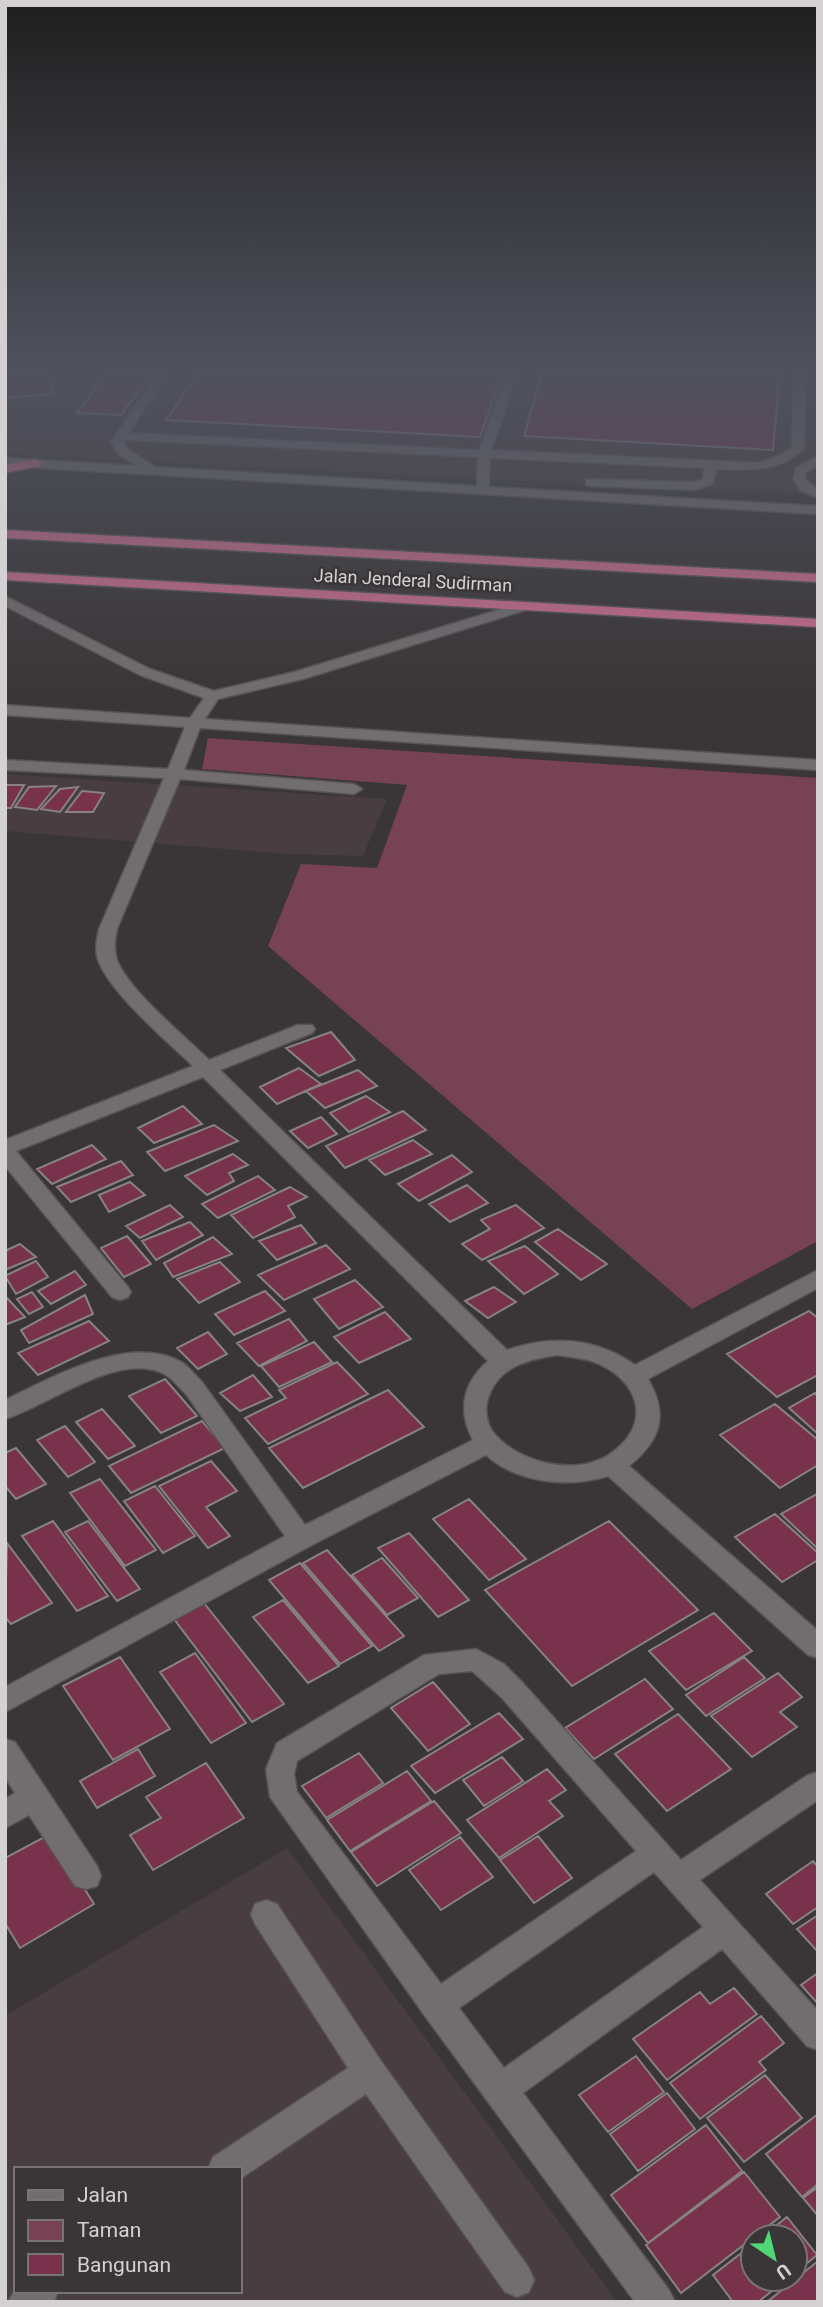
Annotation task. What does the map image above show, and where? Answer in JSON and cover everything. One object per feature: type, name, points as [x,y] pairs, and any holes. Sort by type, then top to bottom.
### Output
[{"type":"highway","name":"Jalan Jenderal Sudirman","points":[[5,534],[818,578]]},
{"type":"highway","name":"Jalan Jenderal Sudirman","points":[[5,576],[818,623]]},
{"type":"street","points":[[374,479],[484,483],[818,510]]},
{"type":"street","points":[[484,479],[484,483]]},
{"type":"street","points":[[579,482],[696,486],[709,479]]},
{"type":"street","points":[[758,507],[812,491],[799,479]]},
{"type":"street","points":[[484,483],[552,480]]},
{"type":"street","points":[[5,600],[145,672],[213,696],[298,676],[524,606]]},
{"type":"street","points":[[213,696],[194,723],[108,929],[103,949],[106,961],[129,992],[503,1361]]},
{"type":"street","points":[[5,710],[818,765]]},
{"type":"street","points":[[5,765],[174,774],[354,789]]},
{"type":"street","points":[[120,1292],[5,1150],[305,1029]]},
{"type":"street","points":[[634,1376],[818,1278]]},
{"type":"street","points":[[557,1347],[586,1350],[612,1361],[634,1376],[646,1395],[650,1414],[646,1434],[632,1452],[612,1465],[586,1473],[558,1474],[530,1469],[505,1458],[488,1443],[475,1419],[475,1397],[485,1377],[503,1361],[528,1351],[557,1347]]},
{"type":"street","points":[[5,1410],[106,1364],[132,1361],[173,1369],[194,1388],[301,1539]]},
{"type":"street","points":[[5,1701],[301,1539],[488,1443]]},
{"type":"street","points":[[612,1465],[818,1647]]},
{"type":"street","points":[[657,2302],[284,1797],[278,1777],[279,1766],[287,1752],[434,1663],[476,1660],[494,1672],[512,1690],[818,2035]]},
{"type":"street","points":[[5,1751],[86,1876]]},
{"type":"street","points":[[680,1877],[818,1784]]},
{"type":"street","points":[[5,1815],[33,1797]]},
{"type":"street","points":[[436,2005],[657,1853]]},
{"type":"street","points":[[266,1914],[370,2072],[517,2280]]},
{"type":"street","points":[[500,2090],[724,1930]]},
{"type":"street","points":[[228,2167],[370,2072]]},
{"type":"shaded area","points":[[477,479],[818,479],[818,494],[704,491]]},
{"type":"shaded area","points":[[5,774],[387,799],[363,856],[288,854],[5,831]]},
{"type":"shaded area","points":[[287,1848],[617,2302],[5,2302],[5,2016]]},
{"type":"green space","points":[[208,738],[818,778],[818,1241],[692,1309],[268,946],[301,864],[377,868],[407,785],[202,769]]},
{"type":"building","points":[[5,785],[24,785],[11,808],[5,808]]},
{"type":"building","points":[[56,786],[37,810],[15,807],[29,787]]},
{"type":"building","points":[[78,787],[60,812],[41,809],[60,789]]},
{"type":"building","points":[[82,791],[104,793],[93,812],[66,812]]},
{"type":"building","points":[[331,1032],[355,1060],[319,1076],[286,1048]]},
{"type":"building","points":[[299,1068],[321,1084],[277,1104],[260,1087]]},
{"type":"building","points":[[358,1070],[377,1086],[325,1108],[306,1091]]},
{"type":"building","points":[[366,1096],[390,1112],[349,1132],[330,1113]]},
{"type":"building","points":[[183,1106],[202,1124],[154,1143],[138,1128]]},
{"type":"building","points":[[403,1111],[426,1130],[345,1168],[326,1146]]},
{"type":"building","points":[[321,1117],[337,1134],[308,1148],[290,1131]]},
{"type":"building","points":[[214,1125],[238,1141],[165,1171],[147,1152]]},
{"type":"building","points":[[413,1140],[432,1154],[385,1175],[369,1160]]},
{"type":"building","points":[[92,1145],[106,1159],[52,1184],[37,1169]]},
{"type":"building","points":[[233,1154],[248,1165],[229,1173],[234,1181],[207,1195],[185,1176]]},
{"type":"building","points":[[452,1155],[472,1172],[419,1201],[398,1184]]},
{"type":"building","points":[[121,1161],[133,1175],[71,1202],[57,1187]]},
{"type":"building","points":[[258,1176],[275,1190],[218,1218],[202,1204]]},
{"type":"building","points":[[130,1182],[145,1195],[109,1212],[99,1195]]},
{"type":"building","points":[[467,1185],[488,1203],[450,1222],[429,1204]]},
{"type":"building","points":[[290,1187],[307,1197],[288,1206],[295,1217],[253,1238],[231,1215]]},
{"type":"building","points":[[170,1205],[183,1217],[140,1238],[126,1226]]},
{"type":"building","points":[[516,1205],[544,1228],[482,1260],[462,1244],[490,1229],[481,1220]]},
{"type":"building","points":[[190,1222],[203,1235],[156,1260],[142,1241]]},
{"type":"building","points":[[301,1225],[316,1243],[277,1260],[259,1241]]},
{"type":"building","points":[[558,1229],[607,1264],[581,1280],[535,1242]]},
{"type":"building","points":[[127,1236],[151,1264],[124,1277],[101,1248]]},
{"type":"building","points":[[213,1237],[232,1254],[173,1277],[164,1263]]},
{"type":"building","points":[[20,1244],[36,1257],[5,1270],[5,1251]]},
{"type":"building","points":[[326,1245],[350,1269],[284,1300],[258,1275]]},
{"type":"building","points":[[525,1246],[558,1274],[524,1294],[488,1261]]},
{"type":"building","points":[[36,1261],[48,1277],[16,1294],[5,1276]]},
{"type":"building","points":[[220,1262],[240,1282],[199,1303],[177,1279]]},
{"type":"building","points":[[75,1271],[86,1285],[51,1304],[38,1291]]},
{"type":"building","points":[[355,1280],[383,1307],[339,1329],[314,1299]]},
{"type":"building","points":[[494,1287],[516,1302],[488,1318],[465,1301]]},
{"type":"building","points":[[265,1291],[285,1311],[234,1335],[215,1314]]},
{"type":"building","points":[[32,1292],[43,1307],[29,1314],[17,1299]]},
{"type":"building","points":[[85,1295],[93,1314],[29,1343],[21,1330]]},
{"type":"building","points":[[5,1296],[25,1317],[5,1325]]},
{"type":"building","points":[[809,1311],[818,1318],[818,1375],[777,1397],[727,1354]]},
{"type":"building","points":[[385,1312],[411,1339],[359,1363],[334,1337]]},
{"type":"building","points":[[289,1319],[307,1341],[259,1366],[237,1343]]},
{"type":"building","points":[[89,1321],[109,1341],[38,1375],[18,1353]]},
{"type":"building","points":[[208,1332],[227,1354],[198,1369],[177,1348]]},
{"type":"building","points":[[314,1342],[332,1362],[279,1387],[261,1366]]},
{"type":"building","points":[[337,1362],[368,1394],[268,1444],[245,1418],[286,1398],[279,1390]]},
{"type":"building","points":[[253,1375],[272,1397],[240,1411],[220,1393]]},
{"type":"building","points":[[165,1379],[197,1416],[161,1433],[129,1396]]},
{"type":"building","points":[[388,1390],[424,1427],[303,1488],[269,1448]]},
{"type":"building","points":[[815,1393],[818,1396],[818,1434],[789,1408]]},
{"type":"building","points":[[775,1404],[818,1440],[818,1465],[780,1488],[720,1435]]},
{"type":"building","points":[[102,1409],[135,1446],[108,1459],[76,1422]]},
{"type":"building","points":[[202,1421],[225,1448],[131,1493],[109,1466]]},
{"type":"building","points":[[65,1426],[95,1462],[68,1477],[37,1440]]},
{"type":"building","points":[[16,1448],[46,1484],[16,1499],[5,1486],[5,1453]]},
{"type":"building","points":[[211,1461],[237,1491],[206,1507],[230,1536],[208,1548],[159,1486]]},
{"type":"building","points":[[100,1479],[156,1550],[125,1566],[70,1493]]},
{"type":"building","points":[[155,1486],[195,1536],[163,1553],[124,1501]]},
{"type":"building","points":[[818,1495],[818,1549],[781,1514]]},
{"type":"building","points":[[469,1499],[526,1559],[489,1580],[433,1519]]},
{"type":"building","points":[[775,1514],[818,1553],[818,1560],[782,1582],[735,1537]]},
{"type":"building","points":[[53,1521],[108,1596],[77,1611],[22,1536]]},
{"type":"building","points":[[88,1521],[140,1589],[117,1601],[65,1532]]},
{"type":"building","points":[[609,1521],[698,1610],[572,1686],[485,1590]]},
{"type":"building","points":[[409,1533],[469,1600],[438,1617],[378,1548]]},
{"type":"building","points":[[7,1543],[52,1603],[11,1624],[5,1617]]},
{"type":"building","points":[[327,1550],[404,1636],[379,1651],[303,1563]]},
{"type":"building","points":[[382,1558],[418,1598],[387,1615],[352,1575]]},
{"type":"building","points":[[300,1563],[372,1646],[340,1664],[269,1580]]},
{"type":"building","points":[[283,1600],[339,1666],[308,1683],[253,1617]]},
{"type":"building","points":[[204,1603],[284,1704],[252,1722],[174,1619]]},
{"type":"building","points":[[714,1613],[752,1651],[686,1690],[649,1651]]},
{"type":"building","points":[[195,1653],[246,1723],[211,1743],[160,1672]]},
{"type":"building","points":[[120,1657],[170,1729],[113,1760],[63,1686]]},
{"type":"building","points":[[744,1657],[765,1678],[706,1716],[686,1695]]},
{"type":"building","points":[[778,1673],[802,1697],[780,1712],[797,1727],[752,1757],[711,1716]]},
{"type":"building","points":[[645,1679],[673,1709],[594,1759],[565,1728]]},
{"type":"building","points":[[433,1682],[470,1724],[428,1751],[391,1708]]},
{"type":"building","points":[[499,1713],[523,1739],[435,1793],[411,1766]]},
{"type":"building","points":[[678,1714],[731,1769],[667,1811],[615,1754]]},
{"type":"building","points":[[138,1749],[155,1776],[97,1808],[80,1781]]},
{"type":"building","points":[[359,1753],[383,1783],[326,1818],[302,1786]]},
{"type":"building","points":[[502,1757],[523,1781],[484,1806],[463,1780]]},
{"type":"building","points":[[206,1763],[244,1818],[153,1870],[130,1835],[161,1818],[146,1797]]},
{"type":"building","points":[[547,1769],[566,1790],[549,1801],[563,1816],[499,1858],[467,1820]]},
{"type":"building","points":[[407,1771],[431,1801],[350,1851],[327,1820]]},
{"type":"building","points":[[434,1801],[461,1833],[377,1886],[351,1852]]},
{"type":"building","points":[[50,1834],[94,1904],[20,1948],[5,1923],[5,1858]]},
{"type":"building","points":[[538,1836],[572,1878],[534,1903],[500,1860]]},
{"type":"building","points":[[460,1837],[493,1877],[441,1910],[409,1870]]},
{"type":"building","points":[[813,1861],[818,1867],[818,1907],[793,1924],[766,1894]]},
{"type":"building","points":[[818,1915],[818,1952],[797,1929]]},
{"type":"building","points":[[818,1973],[818,2004],[801,1985]]},
{"type":"building","points":[[734,1988],[757,2014],[667,2080],[633,2039],[700,1992],[710,2004]]},
{"type":"building","points":[[761,2016],[784,2043],[759,2062],[766,2070],[700,2119],[670,2083]]},
{"type":"building","points":[[636,2056],[664,2092],[608,2132],[579,2095]]},
{"type":"building","points":[[765,2075],[802,2118],[744,2162],[707,2118]]},
{"type":"building","points":[[667,2093],[695,2129],[638,2171],[610,2134]]},
{"type":"building","points":[[818,2114],[818,2184],[802,2197],[766,2154]]},
{"type":"building","points":[[706,2125],[742,2171],[648,2243],[611,2195]]},
{"type":"building","points":[[744,2172],[780,2217],[772,2223],[739,2223],[739,2248],[681,2293],[646,2245]]},
{"type":"building","points":[[818,2187],[818,2216],[803,2198]]},
{"type":"building","points":[[787,2217],[792,2223],[780,2223]]},
{"type":"building","points":[[809,2245],[817,2255],[809,2262]]},
{"type":"building","points":[[739,2255],[739,2293],[769,2293],[758,2302],[733,2302],[713,2275]]},
{"type":"building","points":[[818,2261],[818,2302],[767,2302],[778,2293],[809,2293],[809,2268]]}]
